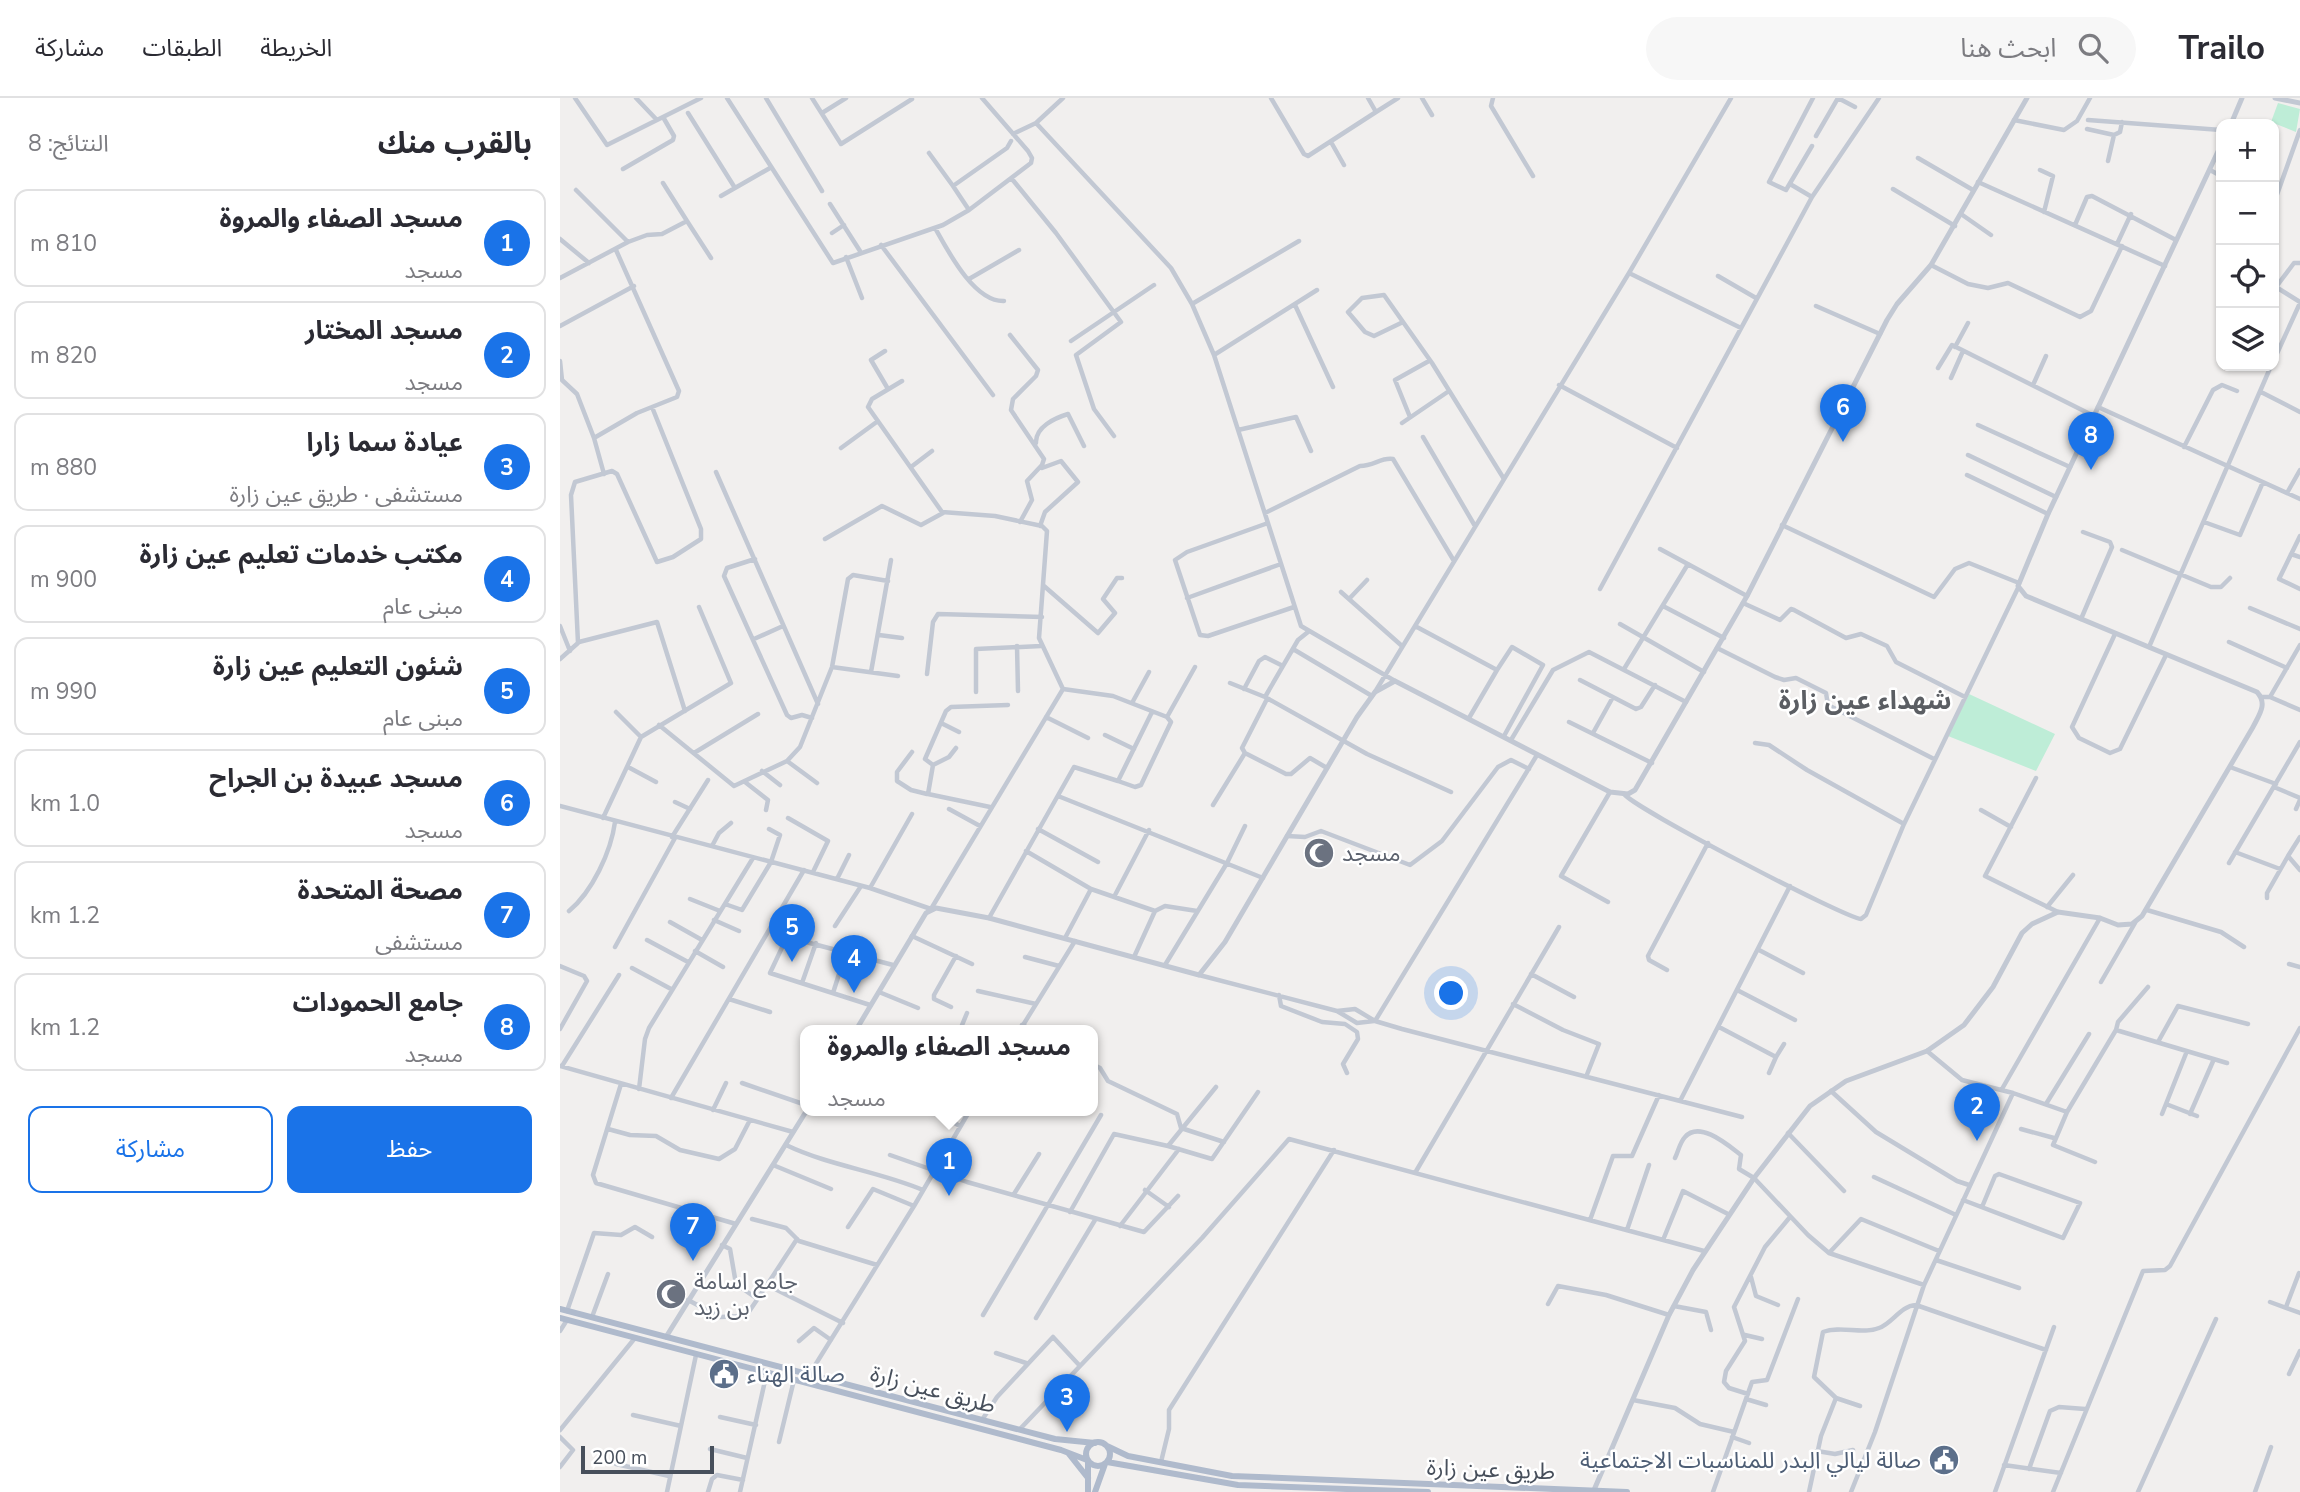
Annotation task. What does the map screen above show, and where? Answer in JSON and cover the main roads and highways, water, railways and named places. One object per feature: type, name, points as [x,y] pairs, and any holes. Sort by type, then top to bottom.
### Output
[{"type":"main road","name":"طريق عين زارة","points":[[564,1310],[1020,1430],[1075,1442],[1095,1443]]},
{"type":"main road","name":"طريق عين زارة","points":[[564,1319],[1065,1451],[1088,1460]]},
{"type":"main road","points":[[1075,1442],[1078,1447],[1075,1454]]},
{"type":"main road","points":[[1088,1492],[1087,1450],[1095,1443],[1107,1446],[1110,1454],[1095,1492]]},
{"type":"main road","name":"طريق عين زارة","points":[[1107,1446],[1122,1454],[1244,1478],[1627,1492]]},
{"type":"main road","points":[[1065,1451],[1088,1478]]},
{"type":"main road","points":[[1120,1464],[1118,1460],[1122,1454]]},
{"type":"main road","points":[[1088,1460],[1097,1466],[1106,1463]]},
{"type":"main road","name":"طريق عين زارة","points":[[1106,1463],[1257,1489],[1428,1492]]},
{"type":"place","name":"مسجد عبيدة بن الجراح","points":[[1843,442]]},
{"type":"place","name":"جامع الحمودات","points":[[2091,470]]},
{"type":"place","name":"مسجد","points":[[1319,853]]},
{"type":"place","name":"شئون التعليم عين زارة","points":[[792,962]]},
{"type":"place","name":"مكتب خدمات تعليم عين زارة","points":[[854,993]]},
{"type":"place","name":"مسجد المختار","points":[[1977,1141]]},
{"type":"place","name":"مسجد الصفاء والمروة","points":[[949,1196]]},
{"type":"place","name":"مصحة المتحدة","points":[[693,1261]]},
{"type":"place","name":"جامع اسامة بن زيد","points":[[671,1294]]},
{"type":"place","name":"صالة الهناء","points":[[724,1374]]},
{"type":"place","name":"عيادة سما زارا","points":[[1067,1432]]},
{"type":"place","name":"صالة ليالي البدر للمناسبات الاجتماعية","points":[[1944,1460]]},
{"type":"district","name":"شهداء عين زارة","points":[[1865,700]]}]
